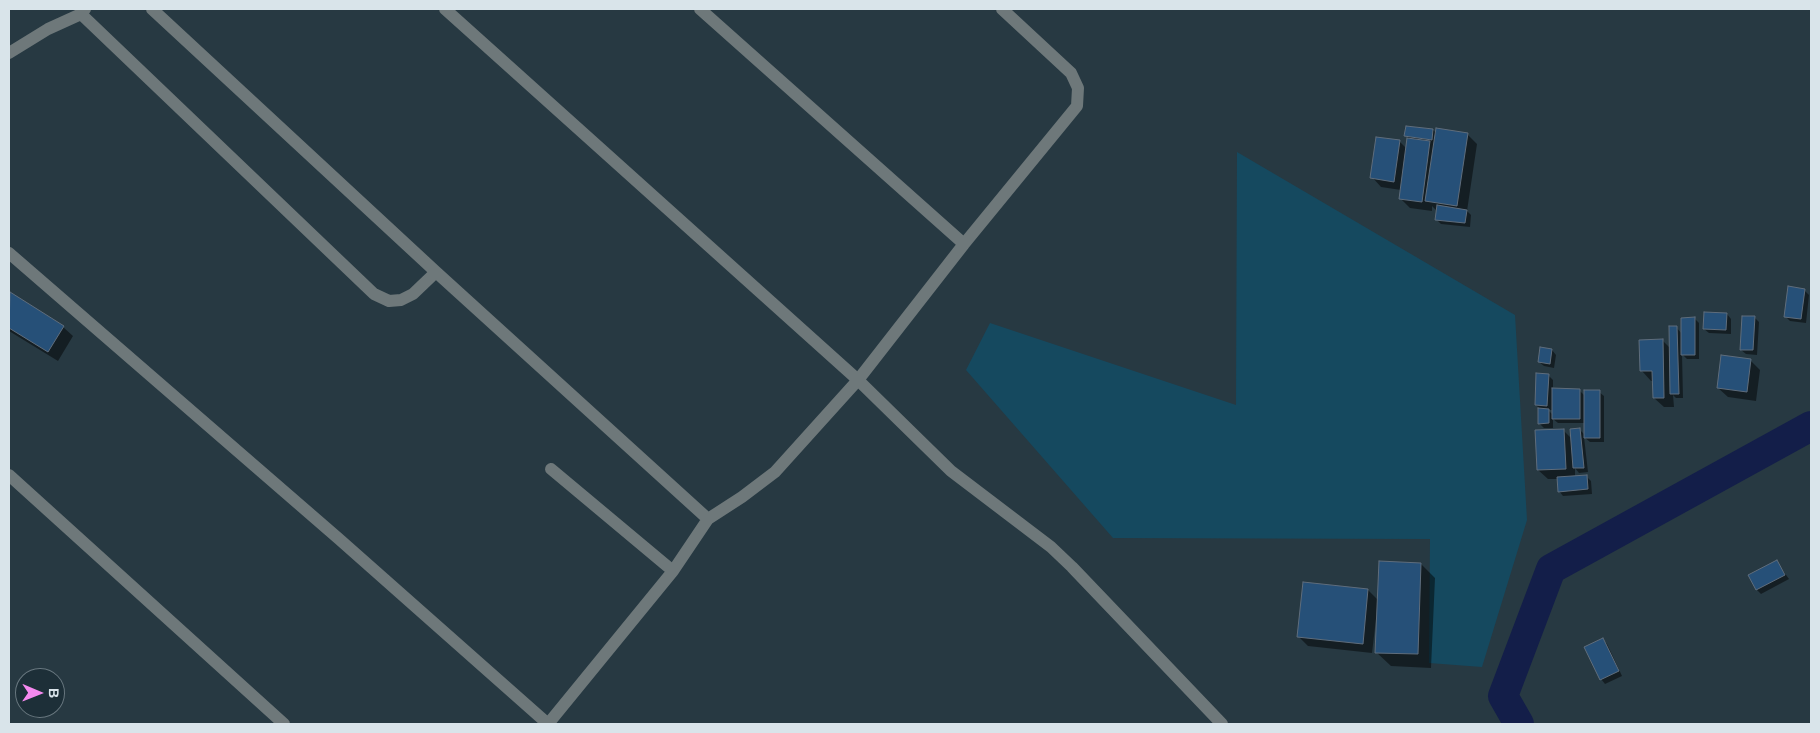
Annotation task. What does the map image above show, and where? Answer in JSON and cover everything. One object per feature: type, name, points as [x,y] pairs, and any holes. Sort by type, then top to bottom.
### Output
[{"type":"street","points":[[152,9],[436,272],[708,519]]},
{"type":"street","points":[[445,9],[858,380],[952,471],[1051,547],[1222,724]]},
{"type":"street","points":[[700,9],[964,244]]},
{"type":"street","points":[[9,253],[339,539],[548,724],[672,571],[708,519],[742,498],[775,472],[858,380],[964,244],[1077,106],[1078,88],[1071,72],[1002,9]]},
{"type":"street","points":[[9,53],[48,29],[83,11],[374,294],[388,301],[401,300],[413,294],[436,272]]},
{"type":"street","points":[[551,469],[672,571]]},
{"type":"street","points":[[9,475],[284,724]]},
{"type":"shaded area","points":[[1237,152],[1515,315],[1527,520],[1482,667],[1429,663],[1430,539],[1113,538],[966,370],[990,323],[1236,405]]},
{"type":"building","points":[[1406,126],[1433,129],[1432,140],[1404,136]]},
{"type":"building","points":[[1436,128],[1468,133],[1457,206],[1425,201]]},
{"type":"building","points":[[1376,137],[1400,140],[1394,182],[1370,178]]},
{"type":"building","points":[[1407,138],[1430,141],[1422,202],[1399,199]]},
{"type":"building","points":[[1437,205],[1467,210],[1465,223],[1435,220]]},
{"type":"building","points":[[1788,286],[1805,289],[1801,319],[1784,317]]},
{"type":"building","points":[[10,292],[64,326],[48,352],[9,328]]},
{"type":"building","points":[[1704,312],[1727,313],[1726,330],[1703,329]]},
{"type":"building","points":[[1742,316],[1755,316],[1753,350],[1740,350]]},
{"type":"building","points":[[1695,317],[1695,355],[1681,355],[1681,318]]},
{"type":"building","points":[[1669,326],[1677,326],[1679,394],[1670,394]]},
{"type":"building","points":[[1663,339],[1664,398],[1653,398],[1652,371],[1640,371],[1639,340]]},
{"type":"building","points":[[1540,347],[1552,349],[1550,364],[1538,362]]},
{"type":"building","points":[[1721,355],[1751,359],[1747,392],[1717,388]]},
{"type":"building","points":[[1536,373],[1549,374],[1547,406],[1535,405]]},
{"type":"building","points":[[1552,388],[1580,389],[1580,419],[1552,419]]},
{"type":"building","points":[[1584,390],[1600,390],[1600,438],[1584,438]]},
{"type":"building","points":[[1538,408],[1549,409],[1549,423],[1538,424]]},
{"type":"building","points":[[1580,428],[1584,468],[1573,468],[1570,429]]},
{"type":"building","points":[[1564,429],[1566,469],[1537,470],[1535,430]]},
{"type":"building","points":[[1587,475],[1588,489],[1558,492],[1557,477]]},
{"type":"building","points":[[1777,560],[1785,575],[1756,590],[1748,575]]},
{"type":"building","points":[[1379,561],[1421,563],[1418,654],[1375,653]]},
{"type":"building","points":[[1303,582],[1368,589],[1363,644],[1297,637]]},
{"type":"building","points":[[1603,638],[1619,671],[1600,680],[1584,647]]},
{"type":"waterway","points":[[1519,724],[1503,696],[1551,569],[1811,426]]}]
